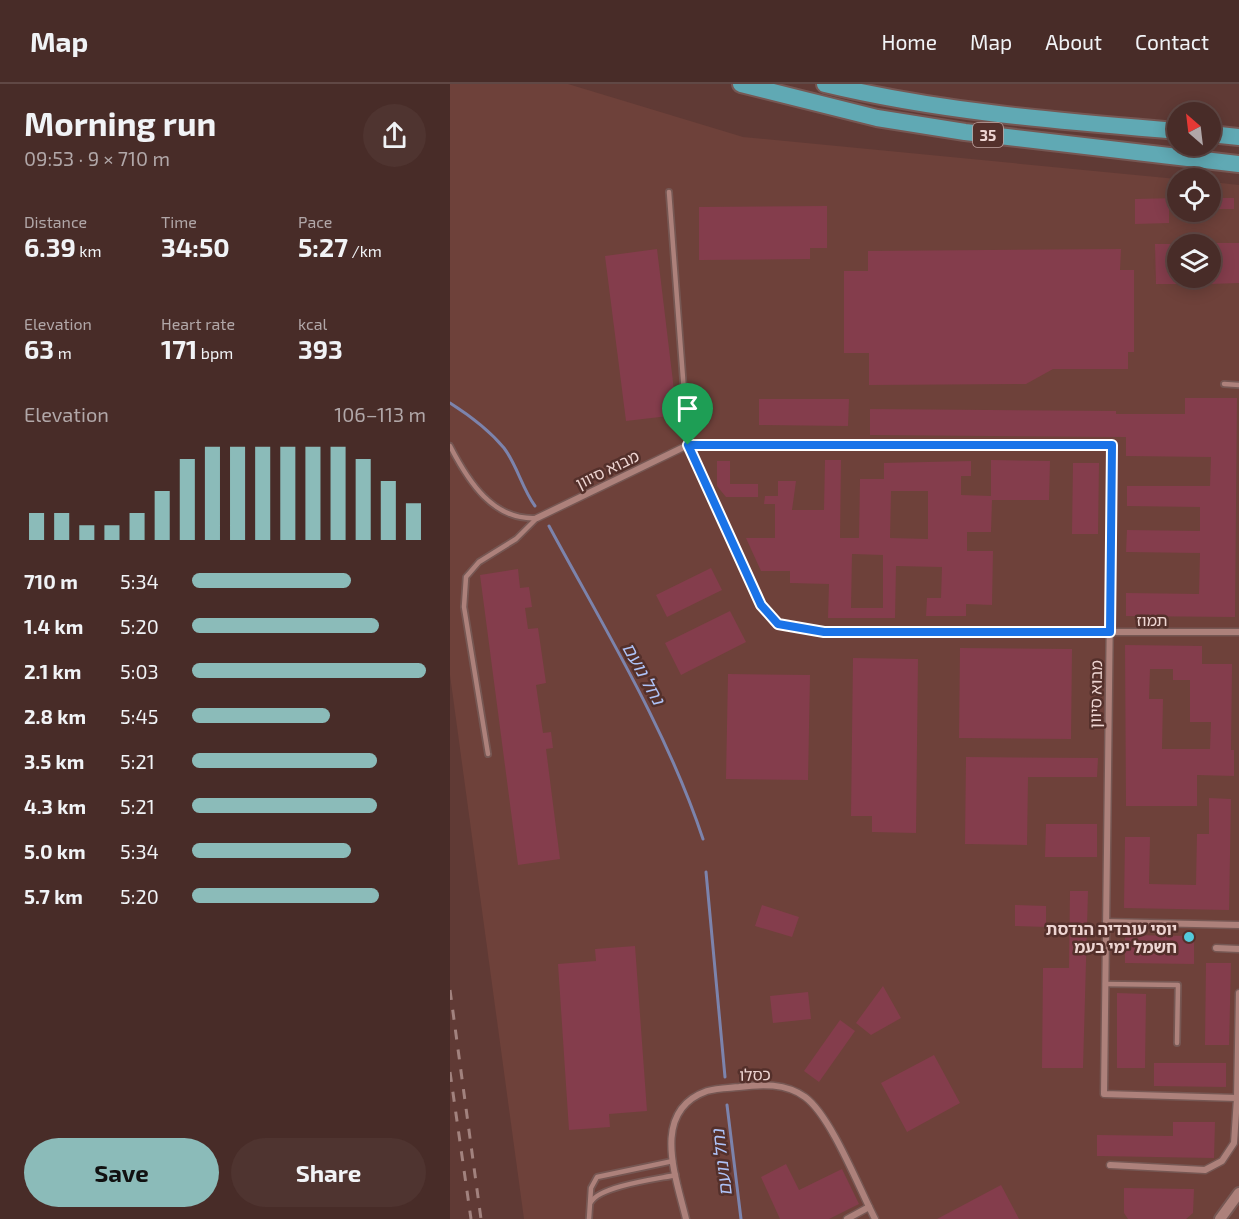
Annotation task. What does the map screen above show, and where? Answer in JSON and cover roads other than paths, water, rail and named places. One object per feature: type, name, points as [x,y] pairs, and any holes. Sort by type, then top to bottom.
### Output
[{"type":"highway","name":"35","points":[[741,84],[889,120],[964,132],[1236,165]]},
{"type":"highway","name":"35","points":[[825,84],[881,98],[968,112],[1167,130]]},
{"type":"highway","points":[[1221,135],[1239,137]]},
{"type":"street","name":"מבוא סיוון","points":[[537,518],[688,445],[1112,445],[1104,1094],[1237,1098]]},
{"type":"street","name":"תמוז","points":[[688,445],[761,605],[778,624],[824,632],[1239,631]]},
{"type":"street","points":[[1239,631],[1239,638]]},
{"type":"street","points":[[1106,922],[1239,925]]},
{"type":"street","points":[[1216,948],[1239,949]]},
{"type":"street","points":[[1110,1166],[1205,1170],[1222,1161],[1234,1143],[1239,993]]},
{"type":"street","name":"כסלו","points":[[686,1219],[673,1161],[672,1126],[680,1109],[692,1099],[708,1091],[759,1084],[789,1089],[805,1097],[820,1111],[875,1219]]},
{"type":"street","points":[[1220,1219],[1239,1193]]},
{"type":"street","points":[[847,1219],[869,1207]]},
{"type":"lane","points":[[669,192],[688,445]]},
{"type":"lane","points":[[1224,384],[1239,385]]},
{"type":"lane","points":[[450,446],[463,471],[480,494],[518,518],[537,518]]},
{"type":"lane","points":[[488,754],[464,607],[466,577],[479,562],[516,539],[537,518]]},
{"type":"lane","points":[[1105,984],[1178,985],[1177,1043]]},
{"type":"lane","points":[[589,1219],[591,1188],[597,1177],[673,1161]]},
{"type":"lane","points":[[589,1207],[594,1196],[676,1175]]},
{"type":"waterway","name":"נחל נועם","points":[[450,403],[478,423],[504,448],[535,506]]},
{"type":"waterway","name":"נחל נועם","points":[[549,526],[653,718],[703,839]]},
{"type":"waterway","name":"נחל נועם","points":[[706,872],[725,1077]]},
{"type":"waterway","name":"נחל נועם","points":[[727,1105],[741,1219]]},
{"type":"railway","points":[[450,990],[481,1219]]},
{"type":"railway","points":[[450,1072],[471,1219]]},
{"type":"place","name":"יוסי עובדיה הנדסת חשמל ימי בעמ","points":[[1189,937]]}]
